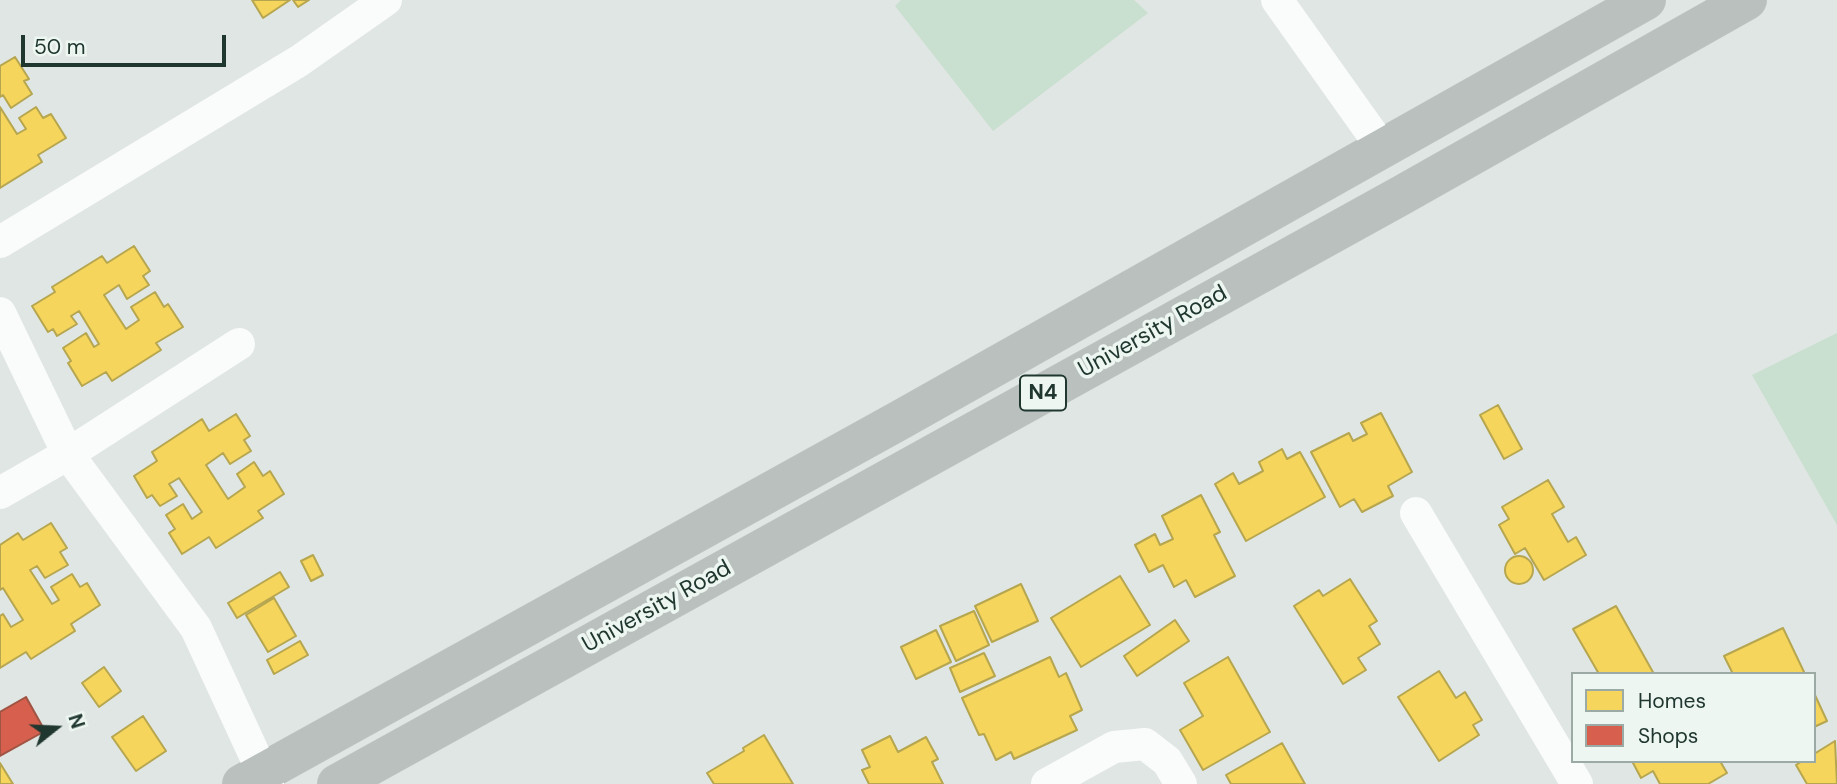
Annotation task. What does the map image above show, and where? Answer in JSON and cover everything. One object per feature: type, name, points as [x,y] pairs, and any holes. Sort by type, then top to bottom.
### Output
[{"type":"highway","name":"University Road","points":[[257,780],[1646,0]]},
{"type":"highway","name":"University Road","points":[[337,784],[1390,202],[1747,0]]},
{"type":"street","points":[[0,242],[299,61],[386,0]]},
{"type":"street","points":[[1277,0],[1383,149]]},
{"type":"street","points":[[0,313],[68,454],[196,628],[257,780]]},
{"type":"street","points":[[0,493],[68,454],[239,344]]},
{"type":"street","points":[[1416,513],[1577,784]]},
{"type":"street","points":[[1047,784],[1114,747],[1145,744],[1167,761],[1181,784]]},
{"type":"green space","points":[[901,0],[1134,0],[1148,13],[993,131],[895,6]]},
{"type":"green space","points":[[1837,333],[1837,525],[1752,375]]},
{"type":"building: Homes","points":[[252,0],[290,0],[263,18]]},
{"type":"building: Homes","points":[[293,0],[309,0],[298,7]]},
{"type":"building: Homes","points":[[15,57],[29,79],[24,81],[32,94],[11,108],[3,95],[0,97],[0,66]]},
{"type":"building: Homes","points":[[0,107],[17,134],[26,129],[19,118],[36,107],[43,118],[51,114],[66,138],[38,155],[42,162],[0,188]]},
{"type":"building: Homes","points":[[134,246],[150,271],[143,276],[149,285],[127,299],[119,285],[104,295],[126,329],[139,320],[131,307],[155,292],[164,307],[168,304],[183,327],[156,343],[161,350],[112,381],[106,372],[82,386],[68,363],[71,361],[63,348],[86,333],[94,347],[99,344],[79,311],[71,316],[77,324],[57,336],[53,329],[48,332],[32,306],[55,292],[52,287],[102,256],[107,263]]},
{"type":"building: Homes","points":[[1498,405],[1522,449],[1504,459],[1480,415]]},
{"type":"building: Homes","points":[[1381,413],[1412,472],[1388,486],[1393,496],[1362,512],[1354,499],[1340,507],[1311,452],[1349,433],[1353,441],[1367,434],[1361,423]]},
{"type":"building: Homes","points":[[236,414],[250,436],[244,440],[251,451],[230,464],[223,453],[206,465],[228,499],[245,487],[237,474],[254,462],[263,476],[270,471],[284,494],[258,511],[263,518],[216,548],[209,537],[182,554],[169,533],[175,529],[166,515],[183,504],[192,519],[202,512],[179,478],[169,484],[177,496],[160,506],[152,495],[147,498],[134,476],[157,461],[152,452],[202,419],[209,431]]},
{"type":"building: Homes","points":[[1282,449],[1287,459],[1300,452],[1325,497],[1246,541],[1215,484],[1233,473],[1239,484],[1263,471],[1259,462]]},
{"type":"building: Homes","points":[[1548,480],[1564,507],[1552,514],[1568,542],[1576,537],[1586,555],[1544,580],[1525,548],[1515,554],[1499,525],[1509,519],[1502,507]]},
{"type":"building: Homes","points":[[1201,495],[1220,532],[1214,535],[1235,576],[1195,597],[1186,580],[1174,587],[1163,565],[1149,572],[1135,545],[1155,534],[1160,545],[1173,539],[1162,516]]},
{"type":"building: Homes","points":[[51,523],[67,548],[60,552],[68,565],[45,578],[37,566],[30,570],[52,604],[59,600],[51,587],[72,574],[80,587],[87,583],[100,605],[71,624],[75,631],[31,659],[26,652],[0,668],[0,616],[3,614],[11,627],[23,620],[3,588],[0,590],[0,545],[18,533],[23,540]]},
{"type":"building: Homes","points":[[313,555],[323,575],[311,581],[301,561]]},
{"type":"building: Homes","points":[[1519,556],[1529,560],[1533,570],[1529,580],[1519,584],[1509,580],[1505,570],[1509,560]]},
{"type":"building: Homes","points":[[280,572],[289,587],[237,618],[228,603]]},
{"type":"building: Homes","points":[[1120,576],[1150,625],[1081,667],[1051,618]]},
{"type":"building: Homes","points":[[1350,579],[1377,621],[1369,626],[1380,644],[1358,658],[1366,670],[1343,684],[1294,606],[1319,590],[1323,596]]},
{"type":"building: Homes","points":[[1021,584],[1038,621],[992,642],[975,606]]},
{"type":"building: Homes","points":[[274,598],[296,636],[268,652],[246,615]]},
{"type":"building: Homes","points":[[1616,606],[1653,672],[1598,672],[1573,629]]},
{"type":"building: Homes","points":[[974,611],[989,645],[956,661],[940,626]]},
{"type":"building: Homes","points":[[1175,620],[1189,641],[1137,676],[1124,656]]},
{"type":"building: Homes","points":[[1783,628],[1804,672],[1732,672],[1724,656]]},
{"type":"building: Homes","points":[[936,630],[951,662],[916,679],[901,647]]},
{"type":"building: Homes","points":[[300,641],[308,655],[274,674],[267,660]]},
{"type":"building: Homes","points":[[984,653],[995,676],[960,692],[950,668]]},
{"type":"building: Homes","points":[[1050,657],[1059,677],[1066,673],[1082,710],[1070,716],[1077,730],[1014,759],[1011,752],[996,760],[984,734],[979,735],[962,698]]},
{"type":"building: Homes","points":[[1228,657],[1270,732],[1203,770],[1180,730],[1203,716],[1184,683]]},
{"type":"building: Homes","points":[[104,667],[121,691],[99,707],[82,683]]},
{"type":"building: Homes","points":[[1439,671],[1456,698],[1465,692],[1482,720],[1473,725],[1479,735],[1439,761],[1398,697]]},
{"type":"building: Homes","points":[[1816,697],[1827,721],[1816,726]]},
{"type":"building: Homes","points":[[143,716],[166,751],[136,771],[112,737]]},
{"type":"building: Homes","points":[[764,735],[793,784],[714,784],[707,773],[744,751],[743,748]]},
{"type":"building: Homes","points":[[890,736],[898,752],[926,737],[938,759],[932,762],[943,784],[869,784],[862,770],[870,767],[862,750]]},
{"type":"building: Homes","points":[[1835,741],[1837,784],[1807,784],[1796,765],[1816,763],[1816,753]]},
{"type":"building: Homes","points":[[1282,743],[1305,784],[1231,784],[1226,775]]},
{"type":"building: Homes","points":[[0,763],[13,784],[0,784]]},
{"type":"building: Homes","points":[[1633,763],[1721,763],[1727,773],[1708,784],[1660,784],[1653,771],[1641,778]]},
{"type":"building: Shops","points":[[26,697],[45,731],[0,756],[0,712]]}]
